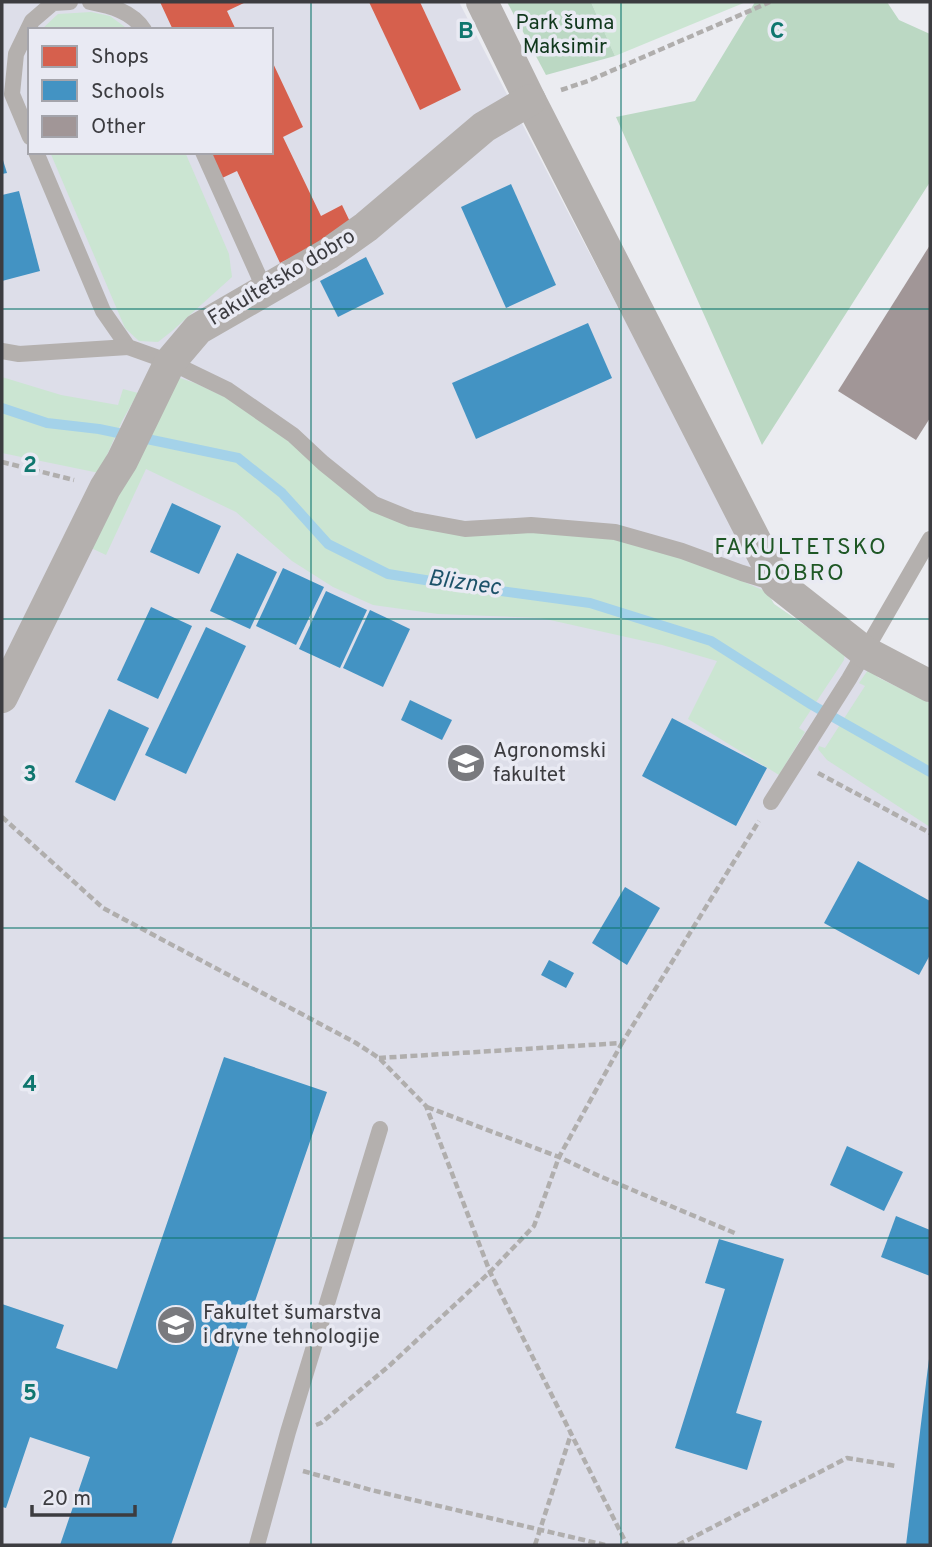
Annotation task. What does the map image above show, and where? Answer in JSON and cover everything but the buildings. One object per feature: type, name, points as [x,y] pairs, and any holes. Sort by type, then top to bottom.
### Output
[{"type":"street","points":[[482,2],[777,583],[857,666],[930,686]]},
{"type":"street","name":"Fakultetsko dobro","points":[[2,697],[170,362],[198,329],[328,254],[366,227],[484,127],[530,100]]},
{"type":"lane","points":[[28,28],[32,20],[53,3],[70,2]]},
{"type":"lane","points":[[90,2],[114,6],[139,22],[143,28]]},
{"type":"lane","points":[[28,28],[16,54],[12,94],[28,132]]},
{"type":"lane","points":[[37,154],[103,311],[128,347]]},
{"type":"lane","points":[[204,154],[265,290]]},
{"type":"lane","points":[[2,351],[19,354],[128,347],[170,362],[228,390],[293,435],[374,504],[411,519],[465,529],[531,525],[615,532],[777,583]]},
{"type":"lane","points":[[771,802],[857,666],[930,539]]},
{"type":"lane","points":[[257,1545],[288,1432],[380,1129]]},
{"type":"path","points":[[530,100],[588,81],[770,2]]},
{"type":"path","points":[[2,462],[105,488]]},
{"type":"path","points":[[796,761],[930,833]]},
{"type":"path","points":[[288,1432],[321,1423],[389,1366],[490,1272],[534,1226],[559,1157],[622,1043],[771,802]]},
{"type":"path","points":[[379,1058],[622,1043]]},
{"type":"path","points":[[426,1106],[559,1157],[737,1234]]},
{"type":"path","points":[[535,1545],[571,1433]]},
{"type":"path","points":[[678,1545],[848,1458],[896,1466]]},
{"type":"path","points":[[279,1464],[371,1490],[605,1545]]},
{"type":"shaded area","name":"Agronomski fakultet","points":[[2,2],[459,2],[774,604],[879,678],[930,703],[930,1545],[2,1545]]},
{"type":"green space","name":"Park šuma Maksimir","points":[[507,2],[591,2],[615,56],[546,75]]},
{"type":"green space","points":[[591,2],[746,2],[615,56]]},
{"type":"green space","points":[[755,2],[887,2],[899,20],[930,34],[930,182],[762,445],[616,117],[695,101]]},
{"type":"green space","points":[[91,12],[110,16],[126,28],[43,28],[58,14]]},
{"type":"green space","points":[[51,154],[186,154],[229,254],[232,277],[158,342],[139,341],[125,328]]},
{"type":"green space","points":[[174,376],[233,401],[282,436],[370,510],[621,539],[699,562],[767,592],[774,604],[845,653],[844,660],[799,728],[805,732],[779,775],[688,719],[717,661],[662,645],[541,618],[438,614],[373,605],[333,587],[292,561],[236,512],[146,469],[106,555],[89,547]]},
{"type":"green space","points":[[2,377],[61,395],[118,405],[123,389],[138,393],[122,421],[99,473],[2,453]]},
{"type":"green space","points":[[868,670],[930,703],[930,827],[827,760],[818,749],[819,746],[825,748],[865,686],[859,683]]},
{"type":"waterway","name":"Bliznec","points":[[2,408],[47,423],[99,429],[238,458],[282,493],[328,544],[388,574],[590,603],[711,641],[812,705],[930,772]]},
{"type":"place","name":"Agronomski fakultet","points":[[466,763]]},
{"type":"place","name":"Fakultet šumarstva i drvne tehnologije","points":[[176,1325]]},
{"type":"district","name":"FAKULTETSKO DOBRO","points":[[801,561]]}]
